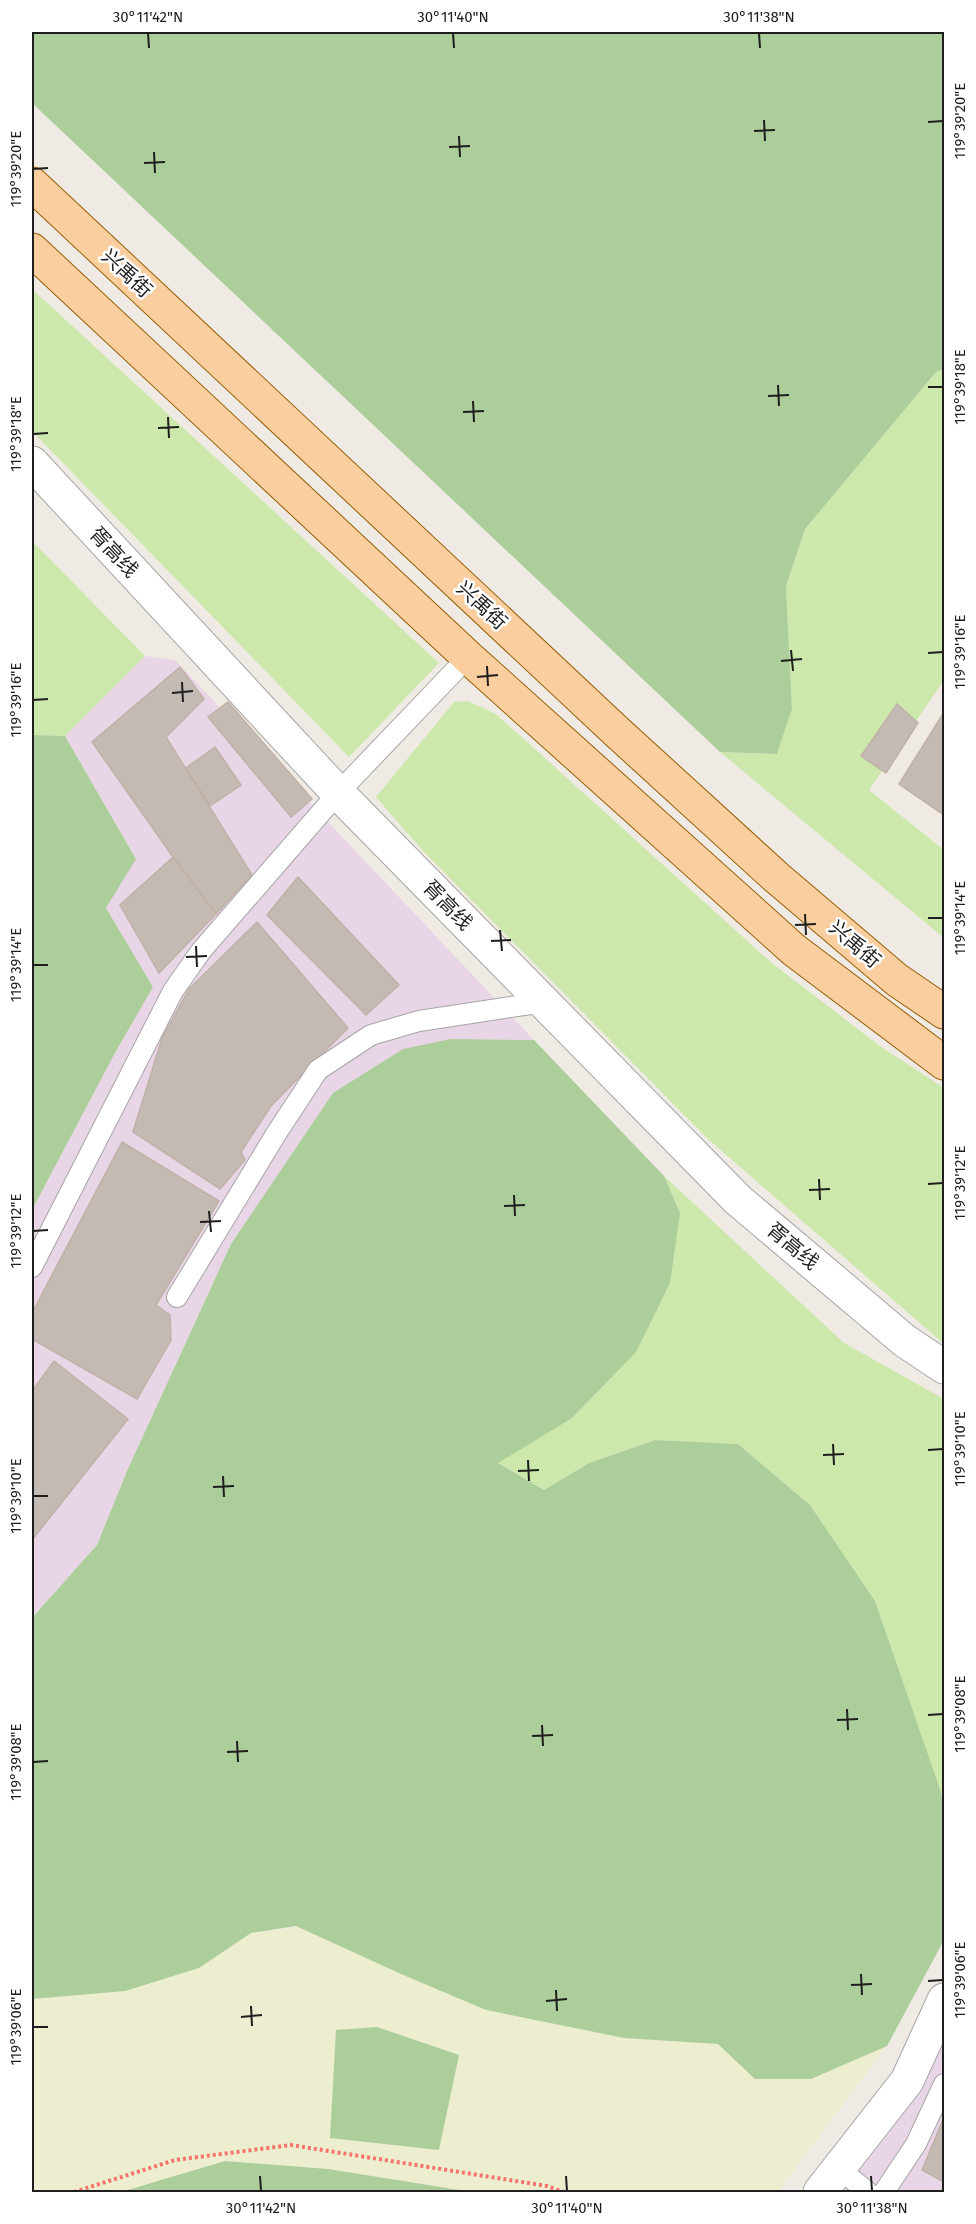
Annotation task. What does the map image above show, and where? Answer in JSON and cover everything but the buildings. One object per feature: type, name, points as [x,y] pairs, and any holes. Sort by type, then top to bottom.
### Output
[{"type":"main road","name":"兴禹街","points":[[32,184],[776,877],[897,980],[945,1012]]},
{"type":"main road","name":"兴禹街","points":[[32,250],[468,657],[794,950],[945,1063]]},
{"type":"street","name":"胥高线","points":[[32,463],[338,793],[738,1200],[905,1341],[945,1367]]},
{"type":"street","points":[[829,2181],[907,2081],[945,2000]]},
{"type":"lane","points":[[32,1267],[173,991],[201,951],[338,793],[468,657]]},
{"type":"lane","points":[[177,1297],[276,1134],[318,1070],[371,1035],[400,1026],[543,1002]]},
{"type":"lane","points":[[884,2193],[916,2144],[945,2084]]},
{"type":"lane","points":[[829,2181],[868,2193]]},
{"type":"path","points":[[74,2193],[175,2160],[291,2145],[547,2186],[564,2193]]},
{"type":"shaded area","points":[[145,656],[175,660],[534,1040],[451,1039],[231,1244],[127,1471],[97,1545],[32,1618],[32,1210],[116,1051],[153,987],[106,908],[136,858],[65,736]]},
{"type":"shaded area","points":[[944,2036],[944,2192],[842,2192],[926,2079]]},
{"type":"green space","points":[[32,32],[944,32],[944,369],[936,372],[805,529],[786,586],[792,709],[777,754],[720,752],[32,103]]},
{"type":"green space","points":[[32,289],[439,663],[349,757],[32,431]]},
{"type":"green space","points":[[944,369],[944,680],[869,790],[944,850],[944,938],[720,752],[777,754],[792,709],[786,586],[805,529],[936,372]]},
{"type":"green space","points":[[32,541],[145,656],[65,736],[32,735]]},
{"type":"green space","points":[[468,701],[496,714],[773,964],[880,1046],[944,1088],[944,1344],[709,1140],[423,851],[376,797],[454,702]]},
{"type":"green space","points":[[32,735],[65,736],[136,859],[106,908],[153,987],[116,1051],[32,1210]]},
{"type":"green space","points":[[451,1039],[534,1040],[664,1176],[680,1213],[670,1283],[636,1352],[572,1418],[498,1463],[544,1490],[589,1463],[655,1440],[738,1444],[810,1505],[875,1601],[941,1792],[944,1810],[944,1940],[887,2046],[811,2079],[755,2079],[718,2044],[624,2038],[486,2010],[296,1926],[251,1933],[199,1968],[125,1991],[32,1999],[32,1618],[97,1545],[127,1471],[231,1244],[333,1093],[403,1049]]},
{"type":"green space","points":[[664,1176],[844,1343],[944,1399],[944,1810],[941,1792],[875,1601],[810,1505],[738,1444],[654,1440],[589,1463],[544,1490],[497,1462],[572,1418],[680,1213]]},
{"type":"green space","points":[[300,1927],[486,2010],[624,2038],[718,2044],[755,2079],[811,2079],[887,2046],[778,2192],[472,2192],[328,2169],[225,2161],[121,2192],[32,2192],[32,1999],[61,1997],[199,1968],[251,1933]]},
{"type":"green space","points":[[377,2027],[459,2055],[439,2150],[330,2138],[336,2030]]},
{"type":"green space","points":[[225,2161],[328,2169],[472,2192],[121,2192]]}]
